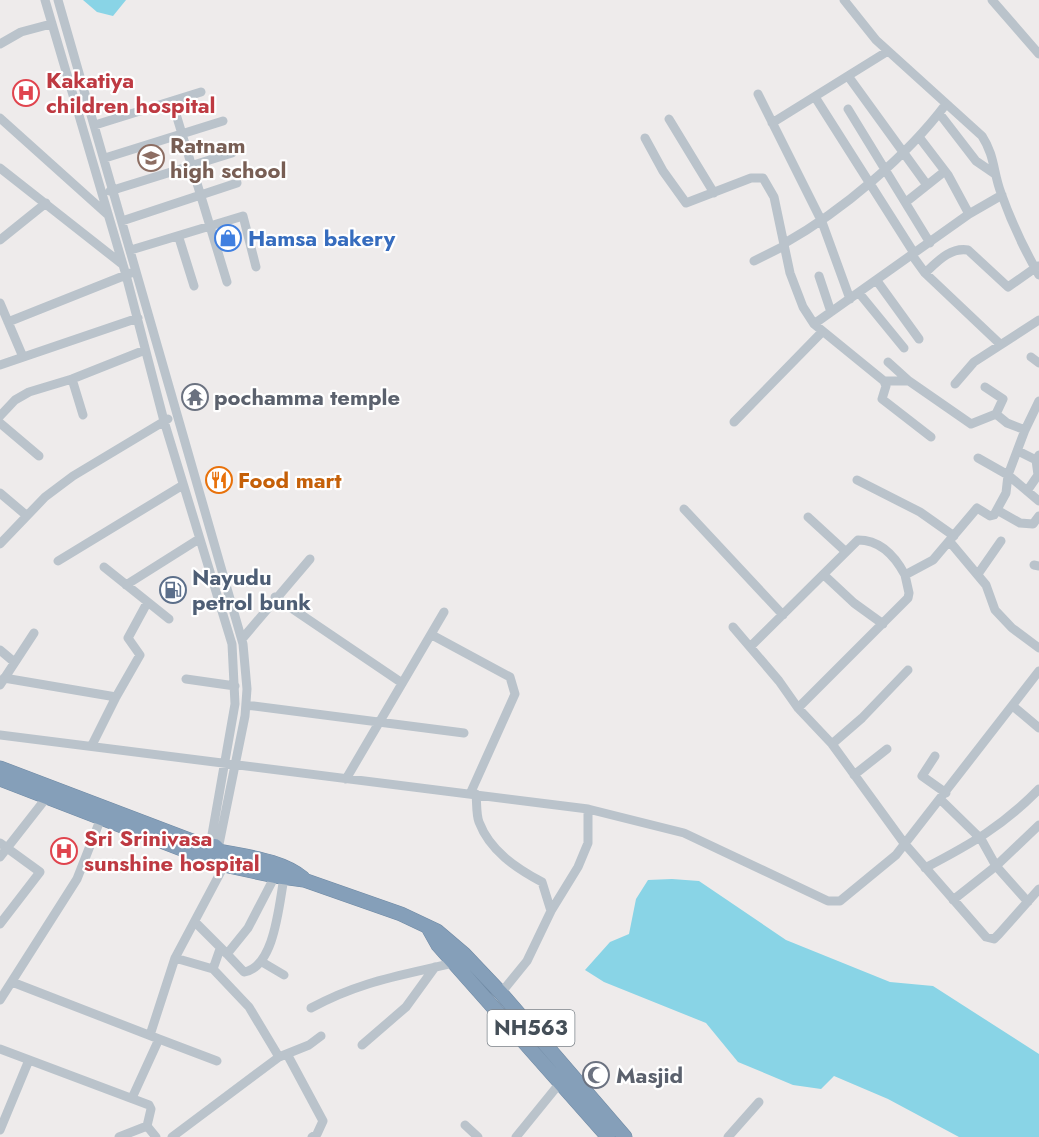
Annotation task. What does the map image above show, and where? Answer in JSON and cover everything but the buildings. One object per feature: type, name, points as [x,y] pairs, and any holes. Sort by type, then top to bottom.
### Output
[{"type":"highway","name":"NH563","points":[[0,768],[215,854],[270,862],[294,871],[304,880]]},
{"type":"highway","name":"NH563","points":[[0,779],[101,818],[280,877],[304,880],[401,914],[446,937],[501,993],[608,1137]]},
{"type":"highway","name":"NH563","points":[[429,929],[438,945],[453,963],[625,1137]]},
{"type":"street","points":[[45,0],[126,274],[164,421],[232,645],[235,686],[225,764],[217,796],[215,854]]},
{"type":"street","points":[[58,0],[242,639],[246,705],[236,766],[215,854],[195,922],[175,958],[154,1037],[132,1098]]},
{"type":"street","points":[[843,0],[888,51],[982,136],[993,153],[995,174],[1002,195],[1038,269],[1008,287],[968,250],[959,249],[948,254],[925,273]]},
{"type":"street","points":[[992,0],[1039,54]]},
{"type":"street","points":[[0,44],[21,32],[51,24]]},
{"type":"street","points":[[772,123],[888,51]]},
{"type":"street","points":[[849,76],[927,185]]},
{"type":"street","points":[[94,125],[201,92]]},
{"type":"street","points":[[758,94],[822,222],[850,299]]},
{"type":"street","points":[[815,97],[925,273],[1000,344]]},
{"type":"street","points":[[172,101],[227,282]]},
{"type":"street","points":[[754,261],[822,222],[919,137],[946,104]]},
{"type":"street","points":[[848,109],[930,243]]},
{"type":"street","points":[[939,113],[976,161],[995,174]]},
{"type":"street","points":[[0,118],[108,215]]},
{"type":"street","points":[[669,120],[714,193]]},
{"type":"street","points":[[105,158],[223,122]]},
{"type":"street","points":[[919,137],[945,171],[969,214]]},
{"type":"street","points":[[645,138],[663,171],[686,203],[751,178],[763,178],[774,197],[784,244],[803,308],[822,332],[884,381],[886,386],[882,399],[931,437]]},
{"type":"street","points":[[102,194],[191,164],[232,153]]},
{"type":"street","points":[[0,168],[122,264]]},
{"type":"street","points":[[906,202],[945,171]]},
{"type":"street","points":[[122,220],[237,183]]},
{"type":"street","points":[[814,324],[969,214],[1002,195]]},
{"type":"street","points":[[0,240],[46,203]]},
{"type":"street","points":[[131,250],[179,238],[243,216],[256,267]]},
{"type":"street","points":[[179,238],[194,286]]},
{"type":"street","points":[[8,322],[137,270]]},
{"type":"street","points":[[819,276],[831,312]]},
{"type":"street","points":[[877,281],[919,339]]},
{"type":"street","points":[[859,293],[904,348]]},
{"type":"street","points":[[0,303],[23,357]]},
{"type":"street","points":[[0,365],[138,318]]},
{"type":"street","points":[[955,384],[971,364],[1039,320]]},
{"type":"street","points":[[734,422],[822,332]]},
{"type":"street","points":[[0,416],[15,400],[29,392],[72,379],[145,350]]},
{"type":"street","points":[[888,362],[909,381],[970,424],[996,414],[1003,399],[985,387]]},
{"type":"street","points":[[72,379],[83,415]]},
{"type":"street","points":[[884,381],[909,381]]},
{"type":"street","points":[[905,575],[933,560],[977,508],[990,516],[997,510],[1006,493],[1008,475],[1025,430],[1039,401]]},
{"type":"street","points":[[996,414],[1007,423],[1025,430]]},
{"type":"street","points":[[0,544],[26,515],[73,476],[177,415]]},
{"type":"street","points":[[0,423],[39,456]]},
{"type":"street","points":[[1018,451],[1037,458],[1039,475],[1026,491]]},
{"type":"street","points":[[978,458],[1008,475],[1039,501]]},
{"type":"street","points":[[857,480],[920,512],[952,539],[986,585],[995,610],[1012,628],[1039,648]]},
{"type":"street","points":[[58,561],[183,485]]},
{"type":"street","points":[[0,493],[26,515]]},
{"type":"street","points":[[684,509],[783,615]]},
{"type":"street","points":[[997,510],[1020,523],[1033,524],[1039,516]]},
{"type":"street","points":[[808,517],[845,550]]},
{"type":"street","points":[[126,585],[199,538]]},
{"type":"street","points":[[750,647],[824,575],[845,550],[858,540],[867,540],[883,546],[897,561],[905,575],[908,598],[798,708]]},
{"type":"street","points":[[978,574],[1001,541]]},
{"type":"street","points":[[242,639],[275,597],[310,559]]},
{"type":"street","points":[[104,567],[169,619]]},
{"type":"street","points":[[824,575],[854,603],[883,624]]},
{"type":"street","points":[[275,597],[402,683]]},
{"type":"street","points":[[92,745],[140,655],[128,638],[147,603]]},
{"type":"street","points":[[346,779],[444,612]]},
{"type":"street","points":[[733,627],[798,708],[832,744],[904,843],[990,939],[999,934],[1039,889]]},
{"type":"street","points":[[34,633],[13,661],[2,682],[116,697]]},
{"type":"street","points":[[432,635],[510,676],[514,684],[515,694],[473,794],[479,822],[498,851],[516,868],[542,882],[550,911]]},
{"type":"street","points":[[0,650],[13,661]]},
{"type":"street","points":[[832,744],[862,718],[908,670]]},
{"type":"street","points":[[0,735],[588,809],[684,833],[828,902],[840,901],[896,855],[1014,707],[1039,672]]},
{"type":"street","points":[[186,679],[235,686]]},
{"type":"street","points":[[246,705],[464,733]]},
{"type":"street","points":[[1014,707],[1039,728]]},
{"type":"street","points":[[854,775],[887,749]]},
{"type":"street","points":[[934,756],[922,776],[981,839],[996,866],[1029,902]]},
{"type":"street","points":[[925,867],[981,839],[1020,809],[1039,789]]},
{"type":"street","points":[[0,857],[4,845],[47,797]]},
{"type":"street","points":[[501,993],[527,961],[550,911],[578,867],[588,843],[588,809]]},
{"type":"street","points":[[0,1000],[77,879],[101,818]]},
{"type":"street","points":[[953,900],[996,866],[1039,825]]},
{"type":"street","points":[[0,924],[40,872],[4,845]]},
{"type":"street","points":[[195,922],[244,972],[262,962],[271,942],[280,877]]},
{"type":"street","points":[[213,969],[224,951],[248,928],[280,877]]},
{"type":"street","points":[[175,958],[213,969],[249,1007],[283,1055],[324,1121],[317,1134],[312,1137]]},
{"type":"street","points":[[262,962],[284,975]]},
{"type":"street","points":[[311,1008],[338,994],[376,980],[453,963]]},
{"type":"street","points":[[362,1045],[406,1006],[435,967]]},
{"type":"street","points":[[12,982],[217,1061]]},
{"type":"street","points":[[171,1137],[283,1055],[309,1045],[321,1036]]},
{"type":"street","points":[[0,1049],[132,1098],[150,1107],[147,1126],[156,1137]]},
{"type":"street","points":[[0,1130],[29,1060]]},
{"type":"street","points":[[516,1137],[565,1077]]},
{"type":"street","points":[[728,1137],[759,1102]]},
{"type":"street","points":[[465,1125],[478,1137]]},
{"type":"street","points":[[119,1137],[147,1126]]},
{"type":"water","points":[[83,0],[126,0],[113,16],[97,12]]},
{"type":"water","points":[[648,880],[699,881],[786,940],[890,982],[933,986],[1039,1054],[1039,1137],[959,1137],[888,1099],[834,1076],[821,1089],[793,1085],[738,1062],[706,1023],[604,982],[585,970],[610,942],[629,934],[636,899]]},
{"type":"place","name":"Kakatiya children hospital","points":[[26,93]]},
{"type":"place","name":"Ratnam high school","points":[[151,158]]},
{"type":"place","name":"Hamsa bakery","points":[[228,238]]},
{"type":"place","name":"pochamma temple","points":[[195,397]]},
{"type":"place","name":"Food mart","points":[[219,480]]},
{"type":"place","name":"Nayudu petrol bunk","points":[[173,590]]},
{"type":"place","name":"Sri Srinivasa sunshine hospital","points":[[64,851]]},
{"type":"place","name":"Masjid","points":[[596,1075]]}]
